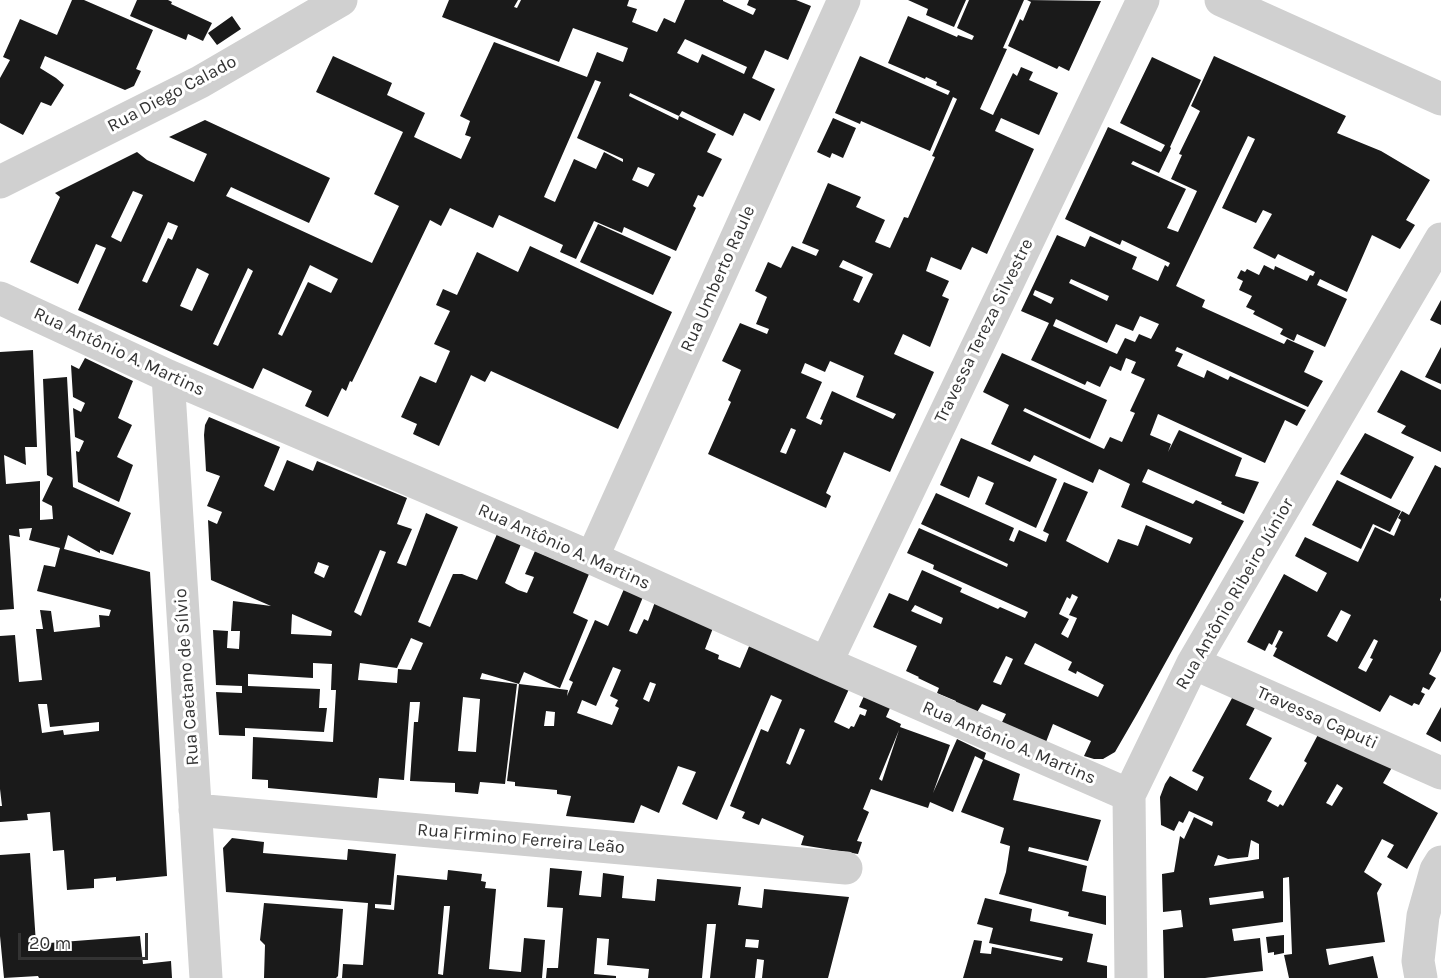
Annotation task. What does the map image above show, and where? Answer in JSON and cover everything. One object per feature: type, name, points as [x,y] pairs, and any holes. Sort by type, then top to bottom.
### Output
[{"type":"street","name":"Rua Diego Calado","points":[[0,182],[200,82],[341,0]]},
{"type":"street","name":"Rua Umberto Raule","points":[[592,558],[844,0]]},
{"type":"street","name":"Travessa Tereza Silvestre","points":[[826,663],[1143,0]]},
{"type":"street","points":[[1221,0],[1441,99]]},
{"type":"street","name":"Rua Antônio Ribeiro Júnior","points":[[1131,978],[1129,795],[1193,663],[1441,239]]},
{"type":"street","name":"Rua Antônio A. Martins","points":[[0,298],[168,376],[592,558],[1129,795]]},
{"type":"street","name":"Rua Caetano de Sílvio","points":[[168,376],[206,978]]},
{"type":"street","name":"Travessa Caputi","points":[[1193,663],[1441,773]]},
{"type":"street","name":"Rua Firmino Ferreira Leão","points":[[195,810],[846,868]]},
{"type":"street","points":[[1421,978],[1418,960],[1423,916],[1436,870],[1441,862]]},
{"type":"building","points":[[72,0],[84,0],[153,30],[136,69],[141,71],[134,86],[125,90],[45,56],[40,68],[64,85],[51,106],[41,102],[23,135],[0,123],[0,78],[10,60],[3,57],[20,19],[57,35]]},
{"type":"building","points":[[137,0],[168,0],[172,2],[171,4],[212,23],[203,41],[188,34],[186,40],[130,16]]},
{"type":"building","points":[[449,0],[518,0],[514,7],[517,8],[521,0],[629,0],[627,6],[637,9],[632,22],[657,32],[664,18],[675,23],[685,0],[723,0],[753,15],[756,9],[747,5],[749,0],[796,0],[811,6],[788,60],[765,50],[752,78],[775,89],[760,121],[744,113],[733,136],[682,111],[679,116],[716,134],[707,152],[722,159],[703,197],[698,195],[693,206],[696,208],[676,251],[624,227],[622,233],[594,221],[576,259],[560,252],[563,245],[499,215],[493,228],[450,208],[441,226],[430,220],[352,382],[350,381],[346,391],[342,388],[328,417],[305,406],[312,391],[263,368],[253,389],[78,310],[106,248],[96,244],[78,284],[30,262],[60,197],[55,193],[137,152],[147,160],[194,182],[207,154],[169,137],[205,120],[330,178],[309,223],[231,187],[226,196],[372,263],[399,206],[374,194],[403,132],[316,92],[333,56],[392,83],[387,95],[425,113],[414,137],[461,159],[471,137],[465,135],[470,121],[460,116],[494,42],[587,77],[597,52],[623,62],[628,48],[573,28],[559,62],[442,17]],"holes":[[[685,39],[747,67],[744,74],[702,54],[698,63],[677,53]],[[595,80],[601,82],[577,138],[623,159],[623,162],[604,152],[596,169],[574,159],[555,202],[544,197]],[[630,93],[679,116],[678,120],[629,96]],[[638,167],[655,174],[648,187],[632,180]],[[133,191],[143,195],[121,242],[111,237]],[[168,222],[178,226],[172,240],[168,238],[147,283],[142,281]],[[310,265],[338,279],[331,293],[308,282],[282,336],[278,334]],[[197,268],[209,274],[192,311],[180,306]],[[248,268],[253,271],[218,346],[213,344]]]},
{"type":"building","points":[[908,0],[966,0],[954,27],[926,15],[928,9]]},
{"type":"building","points":[[969,0],[1024,0],[1003,48],[1007,49],[980,109],[993,115],[1013,73],[1017,76],[1021,67],[1033,72],[1029,80],[1058,93],[1039,135],[1001,118],[995,131],[1034,149],[987,254],[972,247],[961,270],[931,257],[926,271],[949,281],[942,296],[949,299],[930,347],[903,334],[894,354],[934,372],[890,472],[844,452],[826,493],[831,496],[826,508],[708,454],[731,402],[728,400],[741,370],[722,361],[740,323],[767,334],[769,329],[756,324],[767,297],[755,291],[768,262],[781,268],[792,246],[816,256],[819,250],[802,243],[828,183],[861,197],[856,207],[885,220],[875,242],[890,248],[904,217],[908,218],[957,99],[953,97],[930,151],[861,121],[860,124],[835,113],[860,56],[948,95],[950,91],[936,85],[937,82],[888,63],[908,16],[957,37],[958,35],[972,40],[974,36],[957,28]],"holes":[[[843,260],[873,274],[859,303],[853,300],[863,277],[839,267]],[[830,361],[864,376],[856,397],[896,414],[893,419],[832,391],[820,419],[823,420],[821,425],[806,418],[822,382],[801,373],[805,363],[825,372]],[[791,428],[796,430],[786,454],[780,452]]]},
{"type":"building","points":[[1027,0],[1101,1],[1069,71],[1059,66],[1057,69],[1008,46],[1020,19],[1023,21],[1031,2]]},
{"type":"building","points":[[232,16],[241,29],[217,45],[208,33]]},
{"type":"building","points":[[1214,56],[1346,116],[1337,133],[1381,151],[1430,180],[1406,220],[1415,225],[1400,249],[1372,235],[1347,292],[1320,279],[1317,285],[1347,299],[1325,347],[1297,334],[1294,341],[1280,334],[1283,329],[1253,314],[1255,311],[1246,307],[1252,296],[1239,290],[1243,281],[1237,278],[1241,270],[1245,272],[1247,269],[1259,275],[1264,265],[1274,270],[1275,266],[1307,281],[1315,272],[1278,254],[1275,259],[1253,248],[1272,214],[1263,210],[1256,223],[1222,208],[1255,139],[1248,136],[1176,286],[1205,300],[1202,307],[1284,344],[1287,339],[1314,351],[1304,372],[1323,381],[1308,407],[1177,347],[1175,351],[1183,354],[1177,366],[1204,378],[1207,370],[1228,380],[1230,376],[1306,410],[1297,426],[1285,420],[1265,463],[1158,414],[1150,435],[1171,444],[1168,452],[1179,430],[1242,458],[1235,476],[1259,482],[1244,514],[1148,469],[1142,482],[1193,504],[1196,500],[1244,521],[1115,752],[1103,759],[1094,759],[1084,756],[1091,741],[1053,724],[1046,742],[1001,724],[1006,714],[982,704],[976,714],[954,706],[956,701],[937,693],[939,688],[906,671],[917,646],[873,627],[889,593],[908,601],[922,570],[962,588],[960,592],[998,609],[1000,607],[1025,618],[1028,612],[933,569],[934,565],[907,553],[919,528],[1007,567],[1008,564],[921,524],[936,493],[1014,528],[1009,540],[1014,542],[1019,530],[1046,542],[1049,534],[1043,531],[1064,482],[1088,492],[1066,541],[1108,563],[1118,539],[1138,546],[1146,525],[1190,544],[1193,538],[1121,507],[1130,484],[1099,469],[1093,483],[1034,455],[1030,462],[991,444],[1009,405],[983,392],[1002,353],[1107,400],[1090,439],[1025,408],[1023,411],[1104,449],[1110,437],[1122,442],[1135,413],[1130,411],[1145,379],[1131,373],[1136,362],[1126,358],[1121,371],[1110,366],[1100,387],[1087,381],[1085,385],[1031,360],[1049,323],[1021,311],[1057,235],[1085,247],[1090,236],[1137,257],[1132,269],[1158,281],[1165,265],[1168,267],[1170,263],[1122,240],[1120,245],[1065,219],[1108,127],[1161,152],[1165,145],[1120,123],[1152,57],[1201,80],[1159,173],[1133,161],[1131,164],[1186,189],[1167,228],[1178,232],[1197,191],[1171,179],[1182,155],[1179,154],[1200,111],[1191,106]],"holes":[[[1071,279],[1109,296],[1107,301],[1069,283]],[[1035,290],[1054,298],[1051,304],[1033,295]],[[1140,316],[1159,324],[1151,339],[1139,334],[1135,342],[1125,338],[1117,354],[1053,326],[1056,319],[1107,343],[1116,324],[1133,331]],[[1072,594],[1078,597],[1069,615],[1077,618],[1068,638],[1061,634],[1069,619],[1059,614],[1067,597],[1070,599]],[[915,605],[943,618],[941,624],[911,611]],[[1035,643],[1072,662],[1068,670],[1076,674],[1077,671],[1104,685],[1098,697],[1024,664]],[[1006,656],[1013,659],[1001,685],[993,682]]]},
{"type":"building","points":[[833,118],[856,128],[843,158],[832,153],[830,158],[817,152]]},
{"type":"building","points":[[598,224],[671,257],[653,295],[580,262]]},
{"type":"building","points":[[530,246],[672,312],[618,429],[491,371],[485,382],[471,375],[439,446],[413,434],[417,424],[401,417],[420,376],[436,383],[450,351],[434,344],[450,311],[436,305],[443,289],[457,295],[477,252],[518,272]]},
{"type":"building","points":[[1441,300],[1441,325],[1430,320]]},
{"type":"building","points":[[1441,347],[1441,384],[1425,377]]},
{"type":"building","points":[[33,350],[37,447],[25,447],[26,465],[4,455],[6,484],[40,481],[40,520],[53,519],[52,506],[42,501],[53,478],[47,475],[43,379],[67,377],[73,487],[131,513],[113,555],[100,550],[100,553],[68,535],[64,549],[150,572],[167,876],[116,881],[116,877],[94,879],[94,888],[67,890],[64,850],[53,851],[50,812],[27,814],[28,820],[0,822],[0,806],[2,806],[0,636],[15,635],[19,682],[42,680],[36,629],[43,629],[40,610],[51,611],[54,632],[100,627],[99,615],[109,616],[111,610],[37,591],[44,565],[55,567],[60,548],[29,540],[32,528],[19,529],[20,537],[9,535],[14,609],[0,610],[0,352]],"holes":[[[38,704],[47,704],[50,727],[99,722],[99,731],[64,735],[63,730],[42,733]]]},
{"type":"building","points":[[85,358],[133,381],[118,418],[132,425],[117,457],[133,465],[119,502],[78,482],[76,451],[79,452],[84,441],[75,437],[73,408],[81,412],[85,403],[73,397],[71,365],[79,369]]},
{"type":"building","points":[[1401,370],[1441,390],[1441,452],[1401,433],[1406,426],[1377,412]]},
{"type":"building","points":[[209,417],[280,447],[264,486],[274,491],[287,460],[313,471],[317,461],[407,498],[397,524],[412,529],[397,563],[406,566],[426,513],[458,527],[418,622],[430,627],[453,574],[462,574],[477,580],[497,534],[521,544],[505,583],[518,590],[527,593],[534,577],[525,574],[535,551],[589,574],[573,613],[588,620],[560,688],[524,672],[519,684],[482,673],[480,679],[517,684],[505,784],[480,782],[478,794],[455,792],[455,783],[410,781],[414,722],[418,722],[420,702],[410,702],[404,780],[379,778],[377,798],[268,788],[268,780],[252,779],[253,737],[333,742],[336,690],[331,690],[332,664],[313,663],[313,678],[248,674],[248,686],[320,689],[319,708],[327,708],[324,732],[245,728],[245,736],[219,735],[216,692],[242,693],[242,686],[216,685],[213,630],[228,631],[227,648],[239,649],[240,631],[231,631],[233,601],[271,606],[211,580],[208,520],[217,524],[222,512],[207,506],[220,476],[206,471],[205,425]],"holes":[[[380,550],[386,552],[361,616],[354,612]],[[318,562],[329,566],[324,578],[314,573]],[[292,614],[332,631],[331,636],[291,634]],[[411,638],[423,643],[411,670],[398,669],[397,683],[358,680],[360,663],[397,668]],[[463,697],[480,699],[476,752],[458,751]]]},
{"type":"building","points":[[1365,433],[1414,457],[1391,499],[1340,474]]},
{"type":"building","points":[[961,438],[1057,479],[1036,528],[985,504],[994,483],[978,476],[969,498],[940,485]]},
{"type":"building","points":[[1435,465],[1441,468],[1441,651],[1429,674],[1436,678],[1429,690],[1423,687],[1421,692],[1425,694],[1419,705],[1414,703],[1412,706],[1390,695],[1380,712],[1273,656],[1283,632],[1279,630],[1272,645],[1269,643],[1265,651],[1247,642],[1284,574],[1317,592],[1327,573],[1295,556],[1305,537],[1358,562],[1375,527],[1394,536],[1402,511],[1409,515]],"holes":[[[1341,610],[1351,615],[1337,642],[1327,636]],[[1374,639],[1378,641],[1370,658],[1373,659],[1366,672],[1358,668]]]},
{"type":"building","points":[[1337,480],[1401,511],[1390,532],[1373,524],[1361,549],[1312,525]]},
{"type":"building","points":[[624,589],[643,597],[629,631],[637,634],[644,619],[648,621],[655,602],[713,628],[705,649],[719,655],[718,659],[740,668],[750,644],[849,689],[834,722],[849,729],[851,726],[854,727],[860,714],[865,716],[867,710],[859,707],[864,696],[890,708],[886,717],[901,724],[900,727],[950,745],[933,793],[957,739],[986,753],[984,759],[1020,774],[1013,800],[1101,820],[1088,861],[1029,847],[1028,851],[1087,866],[1082,891],[1106,896],[1106,925],[1068,916],[1069,912],[999,894],[1006,872],[1010,846],[1000,843],[1004,828],[961,812],[983,760],[975,756],[953,812],[930,802],[928,808],[871,789],[863,809],[869,812],[857,841],[862,842],[858,854],[801,845],[804,836],[762,818],[759,825],[742,818],[745,812],[730,806],[761,729],[768,732],[782,700],[771,695],[717,820],[682,804],[696,772],[678,766],[659,813],[641,805],[634,823],[566,816],[571,796],[557,794],[557,790],[515,786],[515,782],[507,781],[519,684],[568,690],[567,696],[573,682],[569,680],[595,620],[608,626]],"holes":[[[613,667],[621,670],[610,696],[618,700],[615,706],[619,708],[612,725],[577,713],[582,700],[596,706]],[[650,682],[656,684],[649,702],[643,699]],[[546,711],[555,712],[554,726],[544,726]],[[800,728],[805,730],[790,765],[786,763]],[[899,730],[882,781],[879,779]]]},
{"type":"building","points":[[1237,689],[1259,700],[1246,725],[1272,738],[1249,779],[1272,791],[1267,801],[1278,807],[1280,804],[1283,806],[1307,763],[1304,761],[1321,729],[1394,764],[1383,783],[1438,813],[1407,869],[1387,857],[1394,845],[1382,839],[1364,872],[1382,884],[1377,893],[1385,942],[1326,949],[1329,965],[1373,956],[1378,978],[1289,978],[1284,955],[1292,954],[1289,877],[1283,878],[1283,922],[1232,929],[1234,941],[1260,938],[1263,971],[1205,978],[1164,978],[1163,930],[1183,927],[1181,910],[1163,912],[1162,874],[1174,872],[1180,836],[1184,839],[1194,817],[1212,826],[1213,822],[1189,811],[1183,823],[1179,821],[1174,831],[1161,825],[1160,797],[1170,776],[1197,791],[1204,777],[1192,771]],"holes":[[[1337,784],[1343,788],[1332,806],[1326,803]],[[1251,840],[1259,844],[1259,859],[1214,866],[1218,855],[1228,859],[1248,857]],[[1263,891],[1264,898],[1210,905],[1209,898]]]},
{"type":"building","points":[[1441,707],[1441,742],[1426,734]]},
{"type":"building","points":[[232,838],[264,842],[263,853],[347,860],[348,849],[396,854],[391,905],[375,904],[375,908],[394,910],[397,875],[447,880],[448,870],[482,874],[481,881],[486,882],[485,888],[496,889],[489,969],[521,972],[524,938],[545,940],[542,978],[342,978],[343,964],[363,965],[368,903],[226,892],[223,848]],"holes":[[[444,906],[450,906],[443,975],[438,974]]]},
{"type":"building","points":[[30,853],[36,944],[140,936],[143,964],[171,961],[172,978],[39,978],[38,976],[4,978],[0,936],[0,855]]},
{"type":"building","points":[[550,868],[582,871],[579,895],[601,897],[603,873],[624,876],[622,898],[655,901],[657,879],[741,887],[738,905],[762,908],[764,889],[849,897],[828,978],[762,978],[764,960],[757,959],[755,978],[710,978],[716,924],[707,924],[702,978],[648,978],[649,969],[607,965],[609,939],[597,938],[594,974],[616,976],[616,978],[546,978],[547,968],[558,968],[563,908],[547,907]],"holes":[[[746,939],[759,940],[758,948],[745,947]]]},
{"type":"building","points":[[985,898],[1032,909],[1030,921],[1093,934],[1087,962],[1107,966],[1107,978],[963,978],[974,940],[982,941],[980,953],[991,954],[992,947],[1062,961],[1063,958],[989,943],[993,928],[977,924]]},
{"type":"building","points":[[264,903],[343,909],[336,978],[264,978],[265,945],[260,940]]},
{"type":"building","points":[[1284,935],[1284,953],[1274,955],[1274,952],[1268,953],[1266,937]]}]
